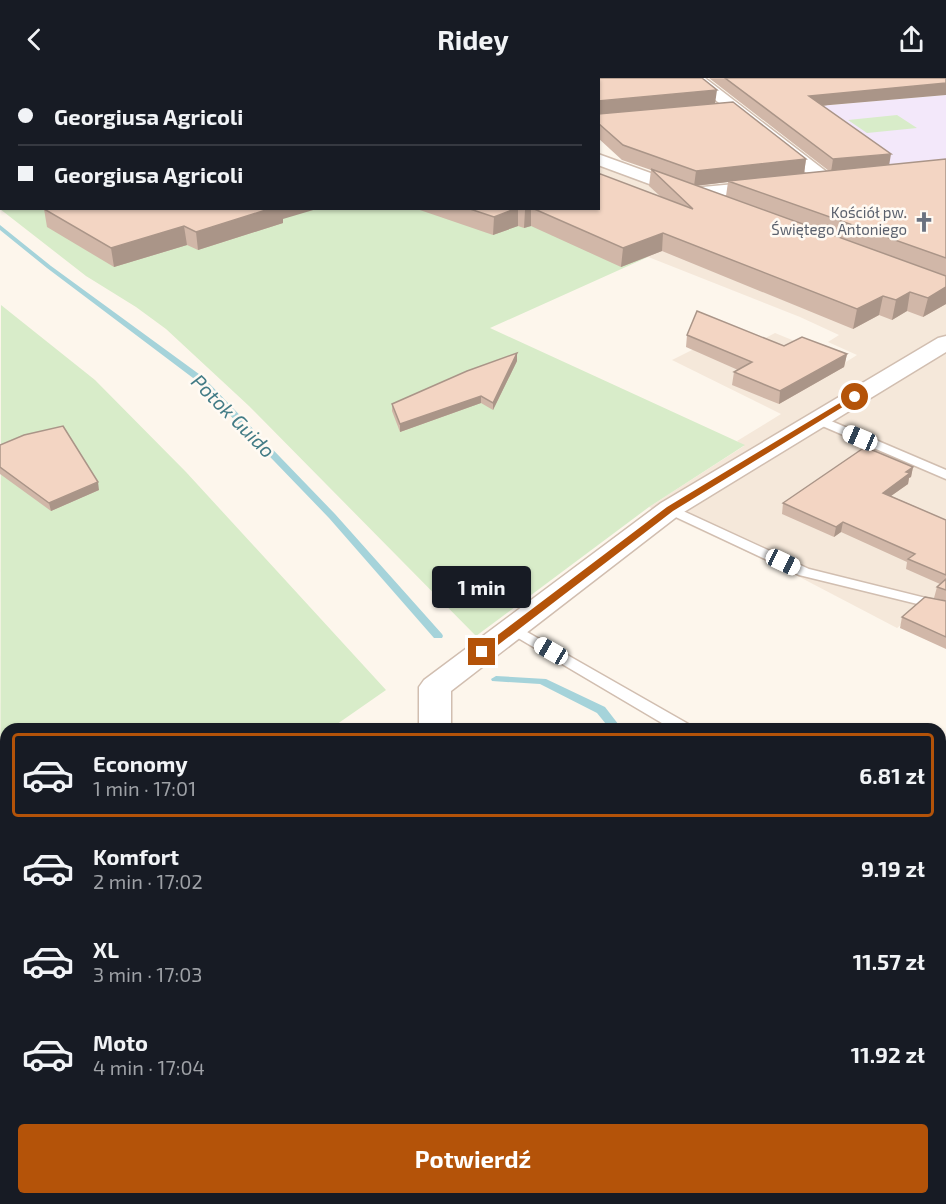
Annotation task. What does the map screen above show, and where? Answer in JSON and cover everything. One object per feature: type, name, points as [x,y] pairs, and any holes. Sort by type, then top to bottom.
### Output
[{"type":"street","points":[[696,78],[826,180]]},
{"type":"street","points":[[713,111],[736,109]]},
{"type":"street","points":[[600,160],[728,208]]},
{"type":"street","points":[[803,182],[848,178]]},
{"type":"street","points":[[690,194],[781,184]]},
{"type":"street","points":[[435,723],[435,687],[670,509],[946,343]]},
{"type":"lane","points":[[817,419],[946,475]]},
{"type":"lane","points":[[670,509],[804,573],[946,607]]},
{"type":"lane","points":[[513,629],[674,723]]},
{"type":"shaded area","points":[[946,95],[946,161],[838,171],[761,111]]},
{"type":"shaded area","points":[[600,165],[946,294],[946,614],[926,605],[897,628],[790,572],[649,507],[744,446],[737,441],[781,414],[672,360],[726,333],[754,344],[775,333],[846,362],[857,355],[828,342],[839,335],[800,317],[530,210],[600,210]]},
{"type":"green space","points":[[897,115],[917,128],[867,133],[848,120]]},
{"type":"green space","points":[[1,210],[530,210],[648,257],[490,328],[745,445],[649,507],[476,636],[249,406],[166,329],[86,276]]},
{"type":"green space","points":[[1,305],[95,380],[186,472],[386,690],[339,723],[1,723]]},
{"type":"building","points":[[600,78],[702,78],[717,90],[600,101]]},
{"type":"building","points":[[725,78],[946,78],[946,83],[809,96],[891,154],[833,159]]},
{"type":"building","points":[[733,102],[806,159],[696,171],[623,145],[600,125],[600,114]]},
{"type":"building","points":[[946,159],[946,258],[728,181]]},
{"type":"building","points":[[651,169],[946,276],[946,287],[928,298],[910,292],[896,300],[883,296],[857,309],[663,233],[623,248],[537,210],[600,210],[600,174],[693,209]]},
{"type":"building","points":[[46,210],[266,210],[196,232],[184,226],[111,248]]},
{"type":"building","points":[[473,210],[512,210],[494,217]]},
{"type":"building","points":[[697,311],[784,346],[802,337],[847,354],[780,391],[734,372],[752,362],[687,335]]},
{"type":"building","points":[[517,353],[493,403],[481,396],[400,424],[392,404],[467,371]]},
{"type":"building","points":[[63,426],[98,482],[49,503],[0,467],[0,445],[24,435]]},
{"type":"building","points":[[865,447],[913,467],[906,472],[910,473],[883,493],[946,520],[946,575],[908,559],[915,554],[843,522],[836,527],[783,503]]},
{"type":"building","points":[[946,579],[946,590],[937,587]]},
{"type":"building","points":[[925,597],[946,601],[946,637],[902,617]]},
{"type":"waterway","name":"Potok Guido","points":[[0,227],[49,267],[200,379],[332,516],[438,636]]},
{"type":"waterway","name":"Potok Guido","points":[[496,679],[542,681],[601,710],[611,723]]},
{"type":"place","name":"Kościół pw. Świętego Antoniego","points":[[924,222]]},
{"type":"route","points":[[482,652],[670,509],[855,397]]}]
